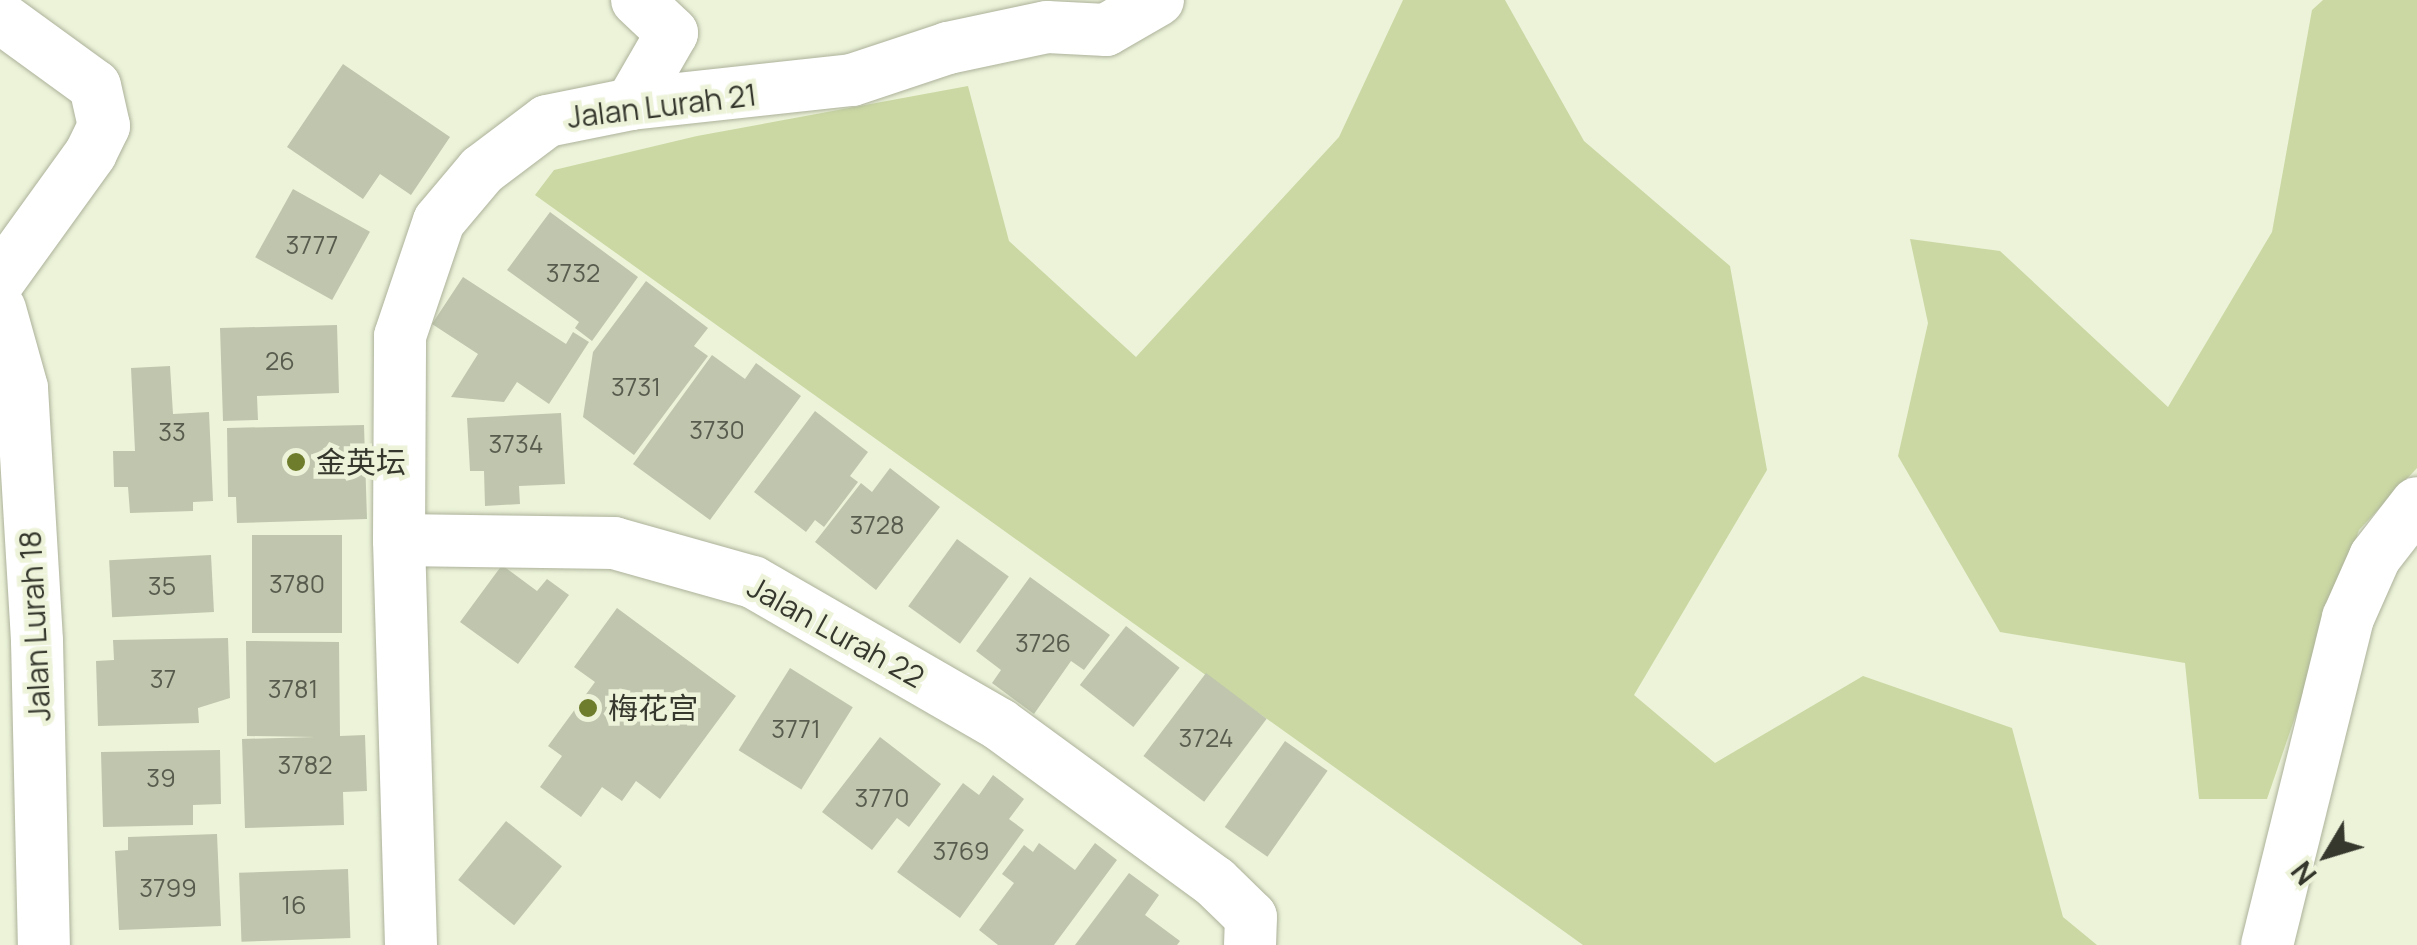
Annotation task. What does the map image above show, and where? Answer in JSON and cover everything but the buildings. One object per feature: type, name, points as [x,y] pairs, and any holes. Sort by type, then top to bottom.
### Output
[{"type":"street","name":"Jalan Lurah 21","points":[[411,945],[399,540],[400,336],[439,221],[482,170],[547,121],[631,104],[852,80],[948,48],[1047,27],[1106,30],[1158,0]]},
{"type":"street","points":[[631,104],[668,47],[672,33],[648,7]]},
{"type":"street","points":[[0,17],[95,86],[104,126],[91,153],[0,279]]},
{"type":"street","name":"Jalan Lurah 18","points":[[0,310],[22,388],[37,640],[44,945]]},
{"type":"street","points":[[2267,945],[2348,618],[2375,557],[2417,503]]},
{"type":"street","name":"Jalan Lurah 22","points":[[399,540],[614,543],[752,582],[1000,724],[1215,882],[1250,917],[1250,945]]},
{"type":"green space","points":[[1403,0],[1505,0],[1584,141],[1730,266],[1767,470],[1634,695],[1715,763],[1863,676],[2012,728],[2063,917],[2097,945],[1583,945],[535,195],[554,170],[697,136],[968,86],[1009,241],[1136,357],[1339,137]]},
{"type":"green space","points":[[2323,0],[2417,0],[2417,468],[2359,530],[2267,799],[2199,799],[2185,663],[2000,632],[1898,456],[1928,323],[1910,239],[2000,251],[2168,407],[2272,232],[2312,10]]},
{"type":"place","name":"金英坛","points":[[296,462]]},
{"type":"place","name":"梅花宫","points":[[588,708]]}]
